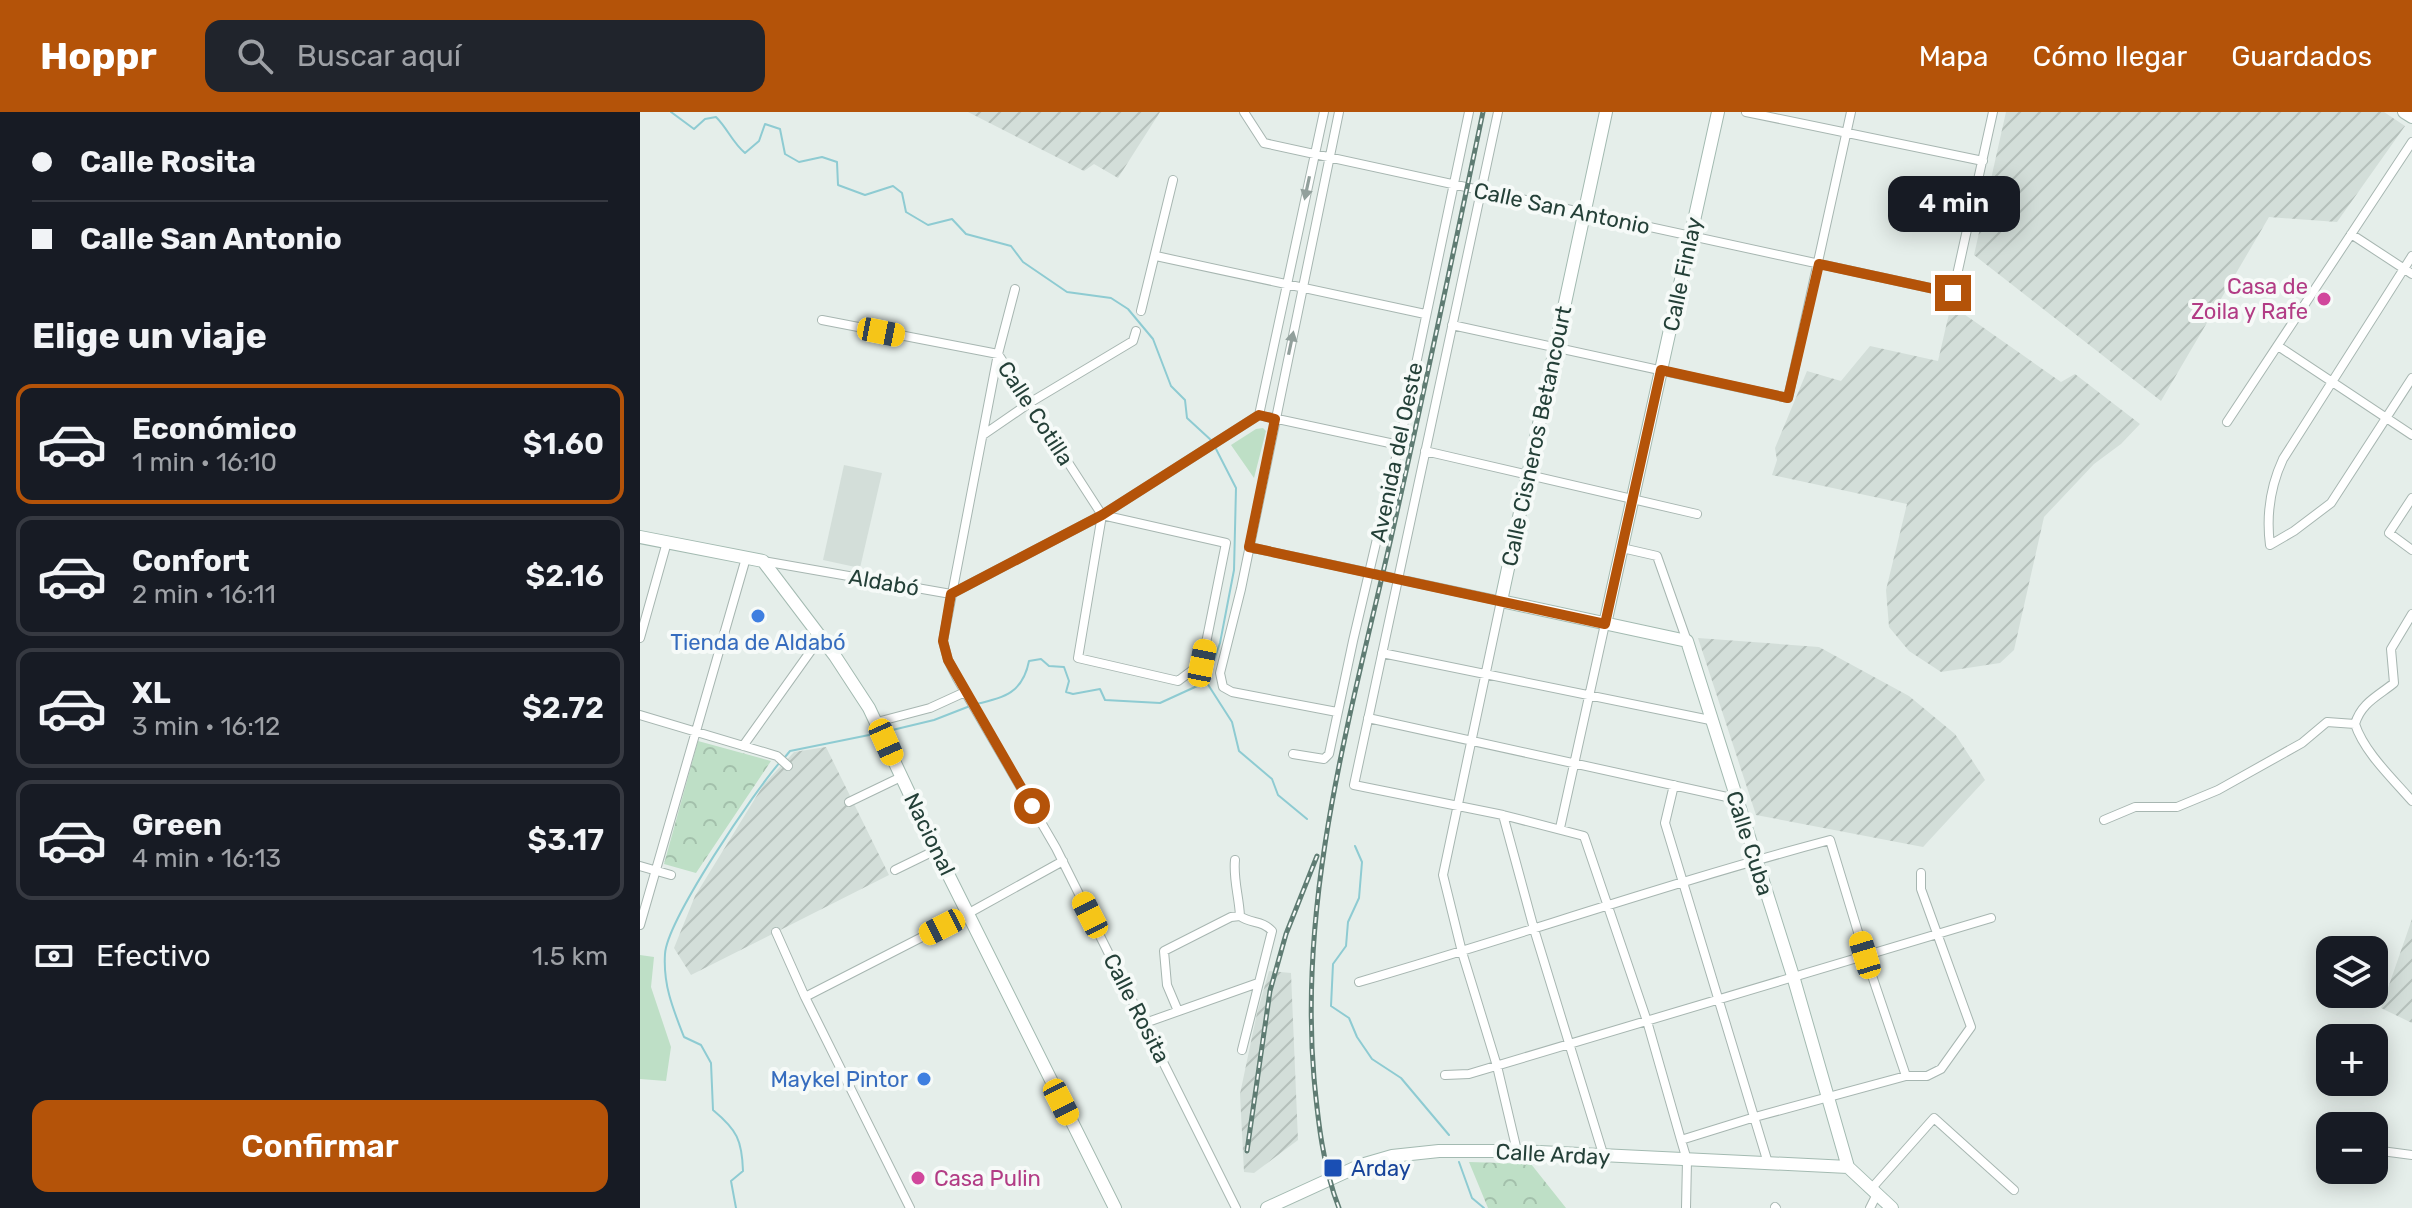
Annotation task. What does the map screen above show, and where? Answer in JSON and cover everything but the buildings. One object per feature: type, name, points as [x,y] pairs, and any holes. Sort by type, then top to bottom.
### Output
[{"type":"street","name":"Calle San Antonio","points":[[1244,112],[1264,143],[1953,293],[1983,161]]},
{"type":"street","points":[[1324,112],[1259,415],[1399,445]]},
{"type":"street","points":[[1337,712],[1232,692],[1223,687],[1220,673],[1339,112]]},
{"type":"street","name":"Avenida del Oeste","points":[[1293,754],[1324,759],[1329,754],[1399,445],[1469,112]]},
{"type":"street","name":"Avenida del Oeste","points":[[1457,806],[1354,785],[1498,112]]},
{"type":"street","name":"Calle Cisneros Betancourt","points":[[1517,1151],[1497,1066],[1462,952],[1443,875],[1606,112]]},
{"type":"street","name":"Calle Finlay","points":[[1605,624],[1718,112]]},
{"type":"street","points":[[1746,112],[1983,161],[1993,112]]},
{"type":"street","points":[[1452,325],[1788,398],[1851,112]]},
{"type":"street","points":[[2404,112],[2412,117]]},
{"type":"street","points":[[2227,422],[2412,142]]},
{"type":"street","points":[[1141,311],[1173,180]]},
{"type":"street","points":[[2351,234],[2412,274]]},
{"type":"street","points":[[1156,256],[1425,314]]},
{"type":"street","points":[[2412,256],[2294,438],[2276,474],[2267,509],[2270,545],[2308,522],[2331,503],[2412,378]]},
{"type":"street","name":"Calle Rosita","points":[[1015,289],[998,354],[943,641],[948,660],[967,695],[1063,861],[1236,1208]]},
{"type":"street","name":"Calle Cotilla","points":[[822,320],[998,354],[1102,515]]},
{"type":"street","points":[[983,435],[1031,402],[1133,341],[1136,331]]},
{"type":"street","points":[[2278,346],[2412,435]]},
{"type":"street","name":"Aldabó","points":[[640,537],[951,594],[1102,515],[1259,415]]},
{"type":"street","points":[[1425,451],[1697,514]]},
{"type":"street","points":[[2412,498],[2389,533],[2412,550]]},
{"type":"street","points":[[1102,515],[1226,543],[1202,663],[1178,681],[1078,658],[1102,515]]},
{"type":"street","points":[[640,638],[667,542]]},
{"type":"street","points":[[1249,547],[1687,641]]},
{"type":"street","name":"Calle Cuba","points":[[1622,548],[1657,556],[1793,976],[1848,1167]]},
{"type":"street","points":[[640,925],[746,558]]},
{"type":"street","name":"Nacional","points":[[763,561],[835,656],[878,725],[936,850],[1115,1208]]},
{"type":"street","points":[[2412,614],[2391,649],[2394,683],[2366,704],[2357,714],[2355,724],[2359,734],[2412,801]]},
{"type":"street","points":[[1560,828],[1605,624]]},
{"type":"street","points":[[743,746],[820,638]]},
{"type":"street","points":[[1382,653],[1710,720]]},
{"type":"street","points":[[878,725],[967,695]]},
{"type":"street","points":[[640,715],[777,756],[788,766]]},
{"type":"street","points":[[1368,718],[1736,799]]},
{"type":"street","points":[[2104,820],[2135,807],[2177,807],[2261,767],[2302,743],[2327,722],[2355,724]]},
{"type":"street","points":[[849,802],[901,777]]},
{"type":"street","points":[[1674,785],[1665,823],[1768,1163]]},
{"type":"street","points":[[1457,806],[1584,836],[1647,1021],[1687,1160],[1686,1208]]},
{"type":"street","points":[[1503,815],[1568,1045],[1604,1157]]},
{"type":"street","points":[[1359,982],[1609,904],[1830,840],[1906,1076]]},
{"type":"street","points":[[895,870],[936,850]]},
{"type":"street","points":[[1235,860],[1233,878],[1238,891],[1240,916]]},
{"type":"street","points":[[805,997],[1063,861]]},
{"type":"street","points":[[640,866],[671,875]]},
{"type":"street","points":[[1681,1140],[1906,1076],[1927,1076],[1941,1069],[1971,1027],[1921,889],[1921,873]]},
{"type":"street","points":[[1178,1011],[1167,985],[1164,951],[1231,917],[1262,921],[1272,931],[1242,1050]]},
{"type":"street","points":[[1445,1075],[1469,1074],[1497,1066],[1991,918]]},
{"type":"street","points":[[776,932],[910,1208]]},
{"type":"street","points":[[1145,1023],[1258,983]]},
{"type":"street","points":[[1870,1208],[1874,1191],[1934,1118],[2014,1190]]},
{"type":"street","name":"Calle Arday","points":[[1267,1208],[1340,1174],[1392,1156],[1439,1151],[1517,1151],[1848,1167]]},
{"type":"street","points":[[2388,1152],[2412,1155]]},
{"type":"street","points":[[1848,1167],[1892,1208]]},
{"type":"shaded area","points":[[968,112],[1160,112],[1118,178],[1094,164],[1084,171]]},
{"type":"shaded area","points":[[2006,112],[2384,112],[2405,126],[2337,222],[2269,217],[2161,401],[1974,255]]},
{"type":"shaded area","points":[[1951,305],[2061,382],[2075,374],[2140,424],[2121,444],[2094,464],[2044,517],[2014,650],[2000,663],[1941,672],[1909,651],[1889,627],[1886,590],[1907,504],[1772,475],[1777,460],[1775,448],[1807,371],[1841,381],[1870,346],[1938,361]]},
{"type":"shaded area","points":[[844,465],[882,473],[860,568],[823,560]]},
{"type":"shaded area","points":[[1698,638],[1819,647],[1909,696],[1955,734],[1985,780],[1923,847],[1756,815]]},
{"type":"shaded area","points":[[826,747],[889,875],[691,975],[674,948],[695,896],[764,784],[794,752]]},
{"type":"shaded area","points":[[2412,919],[2412,1023],[2381,1008],[2388,1008],[2388,988]]},
{"type":"shaded area","points":[[1269,971],[1291,973],[1298,1140],[1254,1173],[1244,1172],[1240,1094]]},
{"type":"green space","points":[[1256,429],[1266,431],[1254,478],[1231,445]]},
{"type":"green space","points":[[698,741],[771,761],[696,873],[664,864]]},
{"type":"green space","points":[[640,955],[654,957],[651,987],[671,1047],[666,1081],[640,1079]]},
{"type":"green space","points":[[1469,1162],[1531,1164],[1566,1208],[1488,1208]]},
{"type":"waterway","points":[[671,112],[694,129],[705,119],[716,117],[745,153],[759,141],[765,124],[780,129],[785,154],[799,162],[822,157],[837,162],[838,185],[865,195],[893,186],[902,193],[906,212],[928,225],[952,219],[966,234],[1011,246],[1023,262],[1067,292],[1111,298],[1128,309],[1153,339],[1171,386],[1185,400],[1187,418],[1212,441]]},
{"type":"waterway","points":[[976,704],[1011,692],[1022,680],[1029,661],[1041,659],[1049,666],[1064,667],[1069,681],[1066,692],[1073,694],[1100,689],[1105,700],[1160,703],[1206,682],[1220,643],[1234,570],[1236,488],[1215,447]]},
{"type":"waterway","points":[[1207,683],[1232,722],[1239,751],[1272,779],[1278,795],[1307,819]]},
{"type":"waterway","points":[[884,732],[934,720],[970,706]]},
{"type":"waterway","points":[[785,757],[790,751],[874,734]]},
{"type":"waterway","points":[[736,1208],[731,1181],[743,1171],[739,1143],[733,1130],[713,1110],[711,1063],[701,1045],[684,1037],[667,987],[665,954],[669,937],[696,886],[733,826],[781,761]]},
{"type":"waterway","points":[[1355,846],[1362,862],[1359,898],[1348,922],[1346,946],[1333,964],[1331,1006],[1349,1018],[1372,1059],[1401,1078],[1449,1135]]},
{"type":"waterway","points":[[1459,1162],[1472,1198],[1484,1208]]},
{"type":"railway","points":[[1339,1208],[1325,1160],[1314,1078],[1311,1008],[1321,868],[1346,730],[1406,474],[1483,112]]},
{"type":"railway","points":[[1247,1151],[1270,991],[1286,934],[1317,856]]},
{"type":"place","name":"Casa de Zoila y Rafe","points":[[2324,299]]},
{"type":"place","name":"Tienda de Aldabó","points":[[758,616]]},
{"type":"place","name":"Maykel Pintor","points":[[924,1079]]},
{"type":"place","name":"Arday","points":[[1333,1168]]},
{"type":"place","name":"Casa Pulin","points":[[918,1178]]},
{"type":"route","points":[[1032,806],[948,660],[943,641],[951,594],[1102,515],[1259,415],[1275,419],[1249,547],[1605,624],[1661,370],[1788,398],[1819,264],[1953,293]]}]
